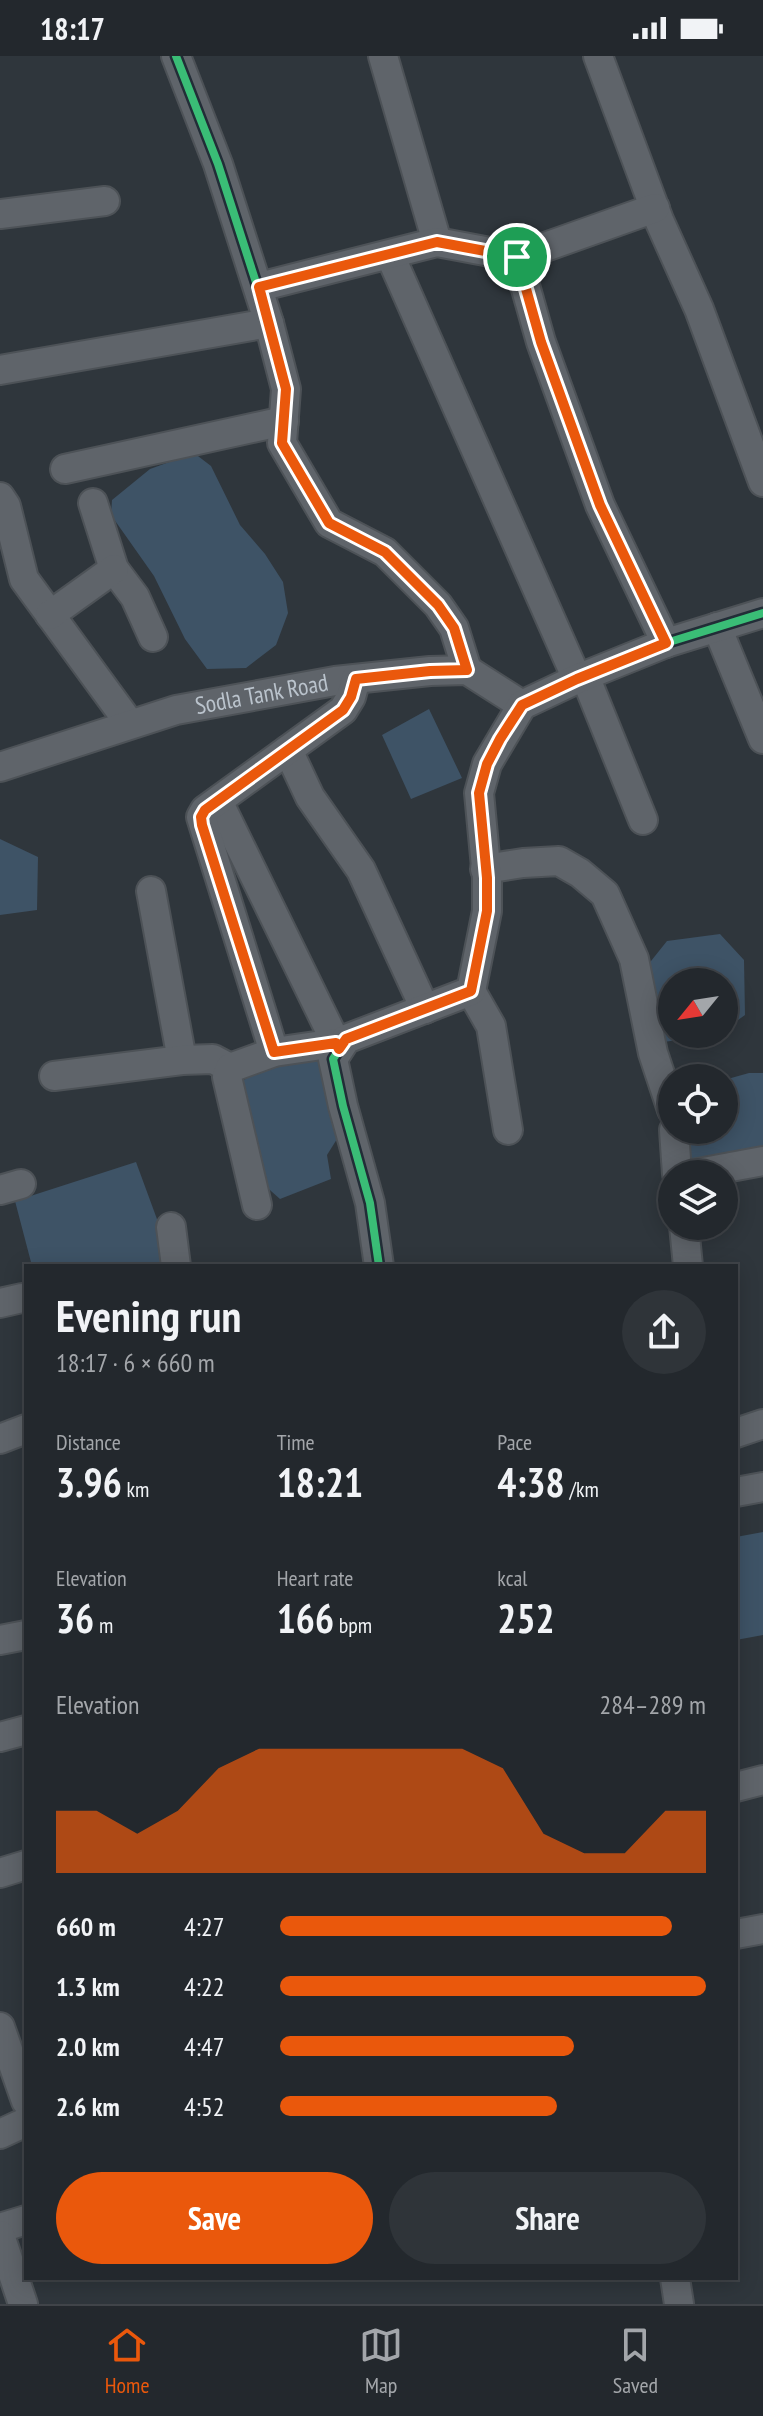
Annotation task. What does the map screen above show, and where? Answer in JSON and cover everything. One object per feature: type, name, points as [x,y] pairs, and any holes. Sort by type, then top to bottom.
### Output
[{"type":"street","points":[[176,56],[218,164],[269,323],[286,389],[282,443],[329,523],[385,552],[404,569],[438,605],[454,628],[467,670],[522,705]]},
{"type":"street","points":[[383,56],[437,242]]},
{"type":"street","points":[[598,56],[655,208],[753,425],[763,482]]},
{"type":"street","points":[[0,214],[105,201]]},
{"type":"street","points":[[259,287],[437,242],[517,257],[655,208]]},
{"type":"street","points":[[390,255],[643,820]]},
{"type":"street","points":[[517,257],[541,342],[600,505],[666,643]]},
{"type":"street","points":[[1,366],[269,323]]},
{"type":"street","points":[[65,469],[284,421]]},
{"type":"street","points":[[0,497],[6,506],[24,579],[130,724]]},
{"type":"street","points":[[93,503],[114,569],[135,597],[153,637]]},
{"type":"street","points":[[50,615],[114,569]]},
{"type":"street","points":[[508,1130],[491,1026],[471,991],[487,911],[479,793],[487,764],[522,705],[666,643],[763,613]]},
{"type":"street","points":[[717,627],[763,739]]},
{"type":"street","name":"Sodla Tank Road","points":[[0,767],[176,710],[227,699],[356,679],[467,670]]},
{"type":"street","points":[[274,1052],[201,817],[205,810],[343,710],[356,679]]},
{"type":"street","points":[[288,750],[324,820],[361,870],[425,1009]]},
{"type":"street","points":[[218,801],[338,1046]]},
{"type":"street","points":[[485,869],[559,861],[580,873],[605,894],[634,959],[658,1068]]},
{"type":"street","points":[[151,891],[182,1060]]},
{"type":"street","points":[[379,1264],[370,1203],[333,1059],[338,1046],[346,1039],[471,991]]},
{"type":"street","points":[[54,1076],[182,1060],[213,1059],[230,1068],[274,1052],[338,1046]]},
{"type":"street","points":[[230,1068],[227,1077],[257,1205]]},
{"type":"street","points":[[738,1166],[763,1161]]},
{"type":"street","points":[[171,1227],[176,1264]]},
{"type":"street","points":[[685,1240],[688,1264]]},
{"type":"street","points":[[738,1432],[763,1424]]},
{"type":"street","points":[[0,1439],[24,1430]]},
{"type":"street","points":[[738,1492],[763,1487]]},
{"type":"street","points":[[0,1640],[24,1635]]},
{"type":"street","points":[[0,1737],[24,1731]]},
{"type":"street","points":[[738,1786],[763,1780]]},
{"type":"street","points":[[0,1873],[24,1866]]},
{"type":"street","points":[[738,1934],[763,1929]]},
{"type":"street","points":[[0,2027],[24,2095]]},
{"type":"street","points":[[0,2134],[24,2123]]},
{"type":"street","points":[[0,2228],[24,2221]]},
{"type":"street","points":[[0,2235],[23,2304]]},
{"type":"street","points":[[675,2280],[679,2304]]},
{"type":"water","points":[[194,453],[211,466],[240,525],[265,554],[283,582],[288,613],[276,645],[246,668],[207,669],[185,639],[154,576],[111,515],[112,500],[150,469]]},
{"type":"water","points":[[429,709],[462,778],[411,799],[382,735]]},
{"type":"water","points":[[0,839],[38,857],[37,910],[0,915]]},
{"type":"water","points":[[720,934],[744,960],[745,1015],[738,1020],[738,968],[658,968],[658,1022],[643,971],[667,941]]},
{"type":"water","points":[[316,1051],[337,1139],[327,1155],[331,1179],[280,1199],[262,1183],[242,1081],[279,1060]]},
{"type":"water","points":[[763,1073],[763,1146],[678,1160],[675,1144],[738,1144],[738,1076]]},
{"type":"water","points":[[136,1162],[161,1230],[163,1264],[31,1264],[15,1201]]},
{"type":"water","points":[[763,1532],[763,1635],[738,1640],[738,1537]]},
{"type":"cycle path","points":[[176,56],[218,164],[269,323],[286,389],[282,443],[329,523],[385,552],[438,605],[454,628],[467,670]]},
{"type":"cycle path","points":[[379,1264],[370,1203],[333,1059],[346,1039],[471,991],[487,911],[479,793],[487,764],[522,705],[666,643],[763,613]]},
{"type":"route","points":[[437,242],[517,257],[541,342],[600,505],[666,643],[522,705],[500,739],[487,764],[479,793],[487,911],[471,991],[346,1039],[339,1049],[336,1043],[274,1052],[201,817],[205,810],[343,710],[356,679],[467,670],[454,628],[438,605],[385,552],[329,523],[282,443],[286,389],[259,287],[437,242]]}]
